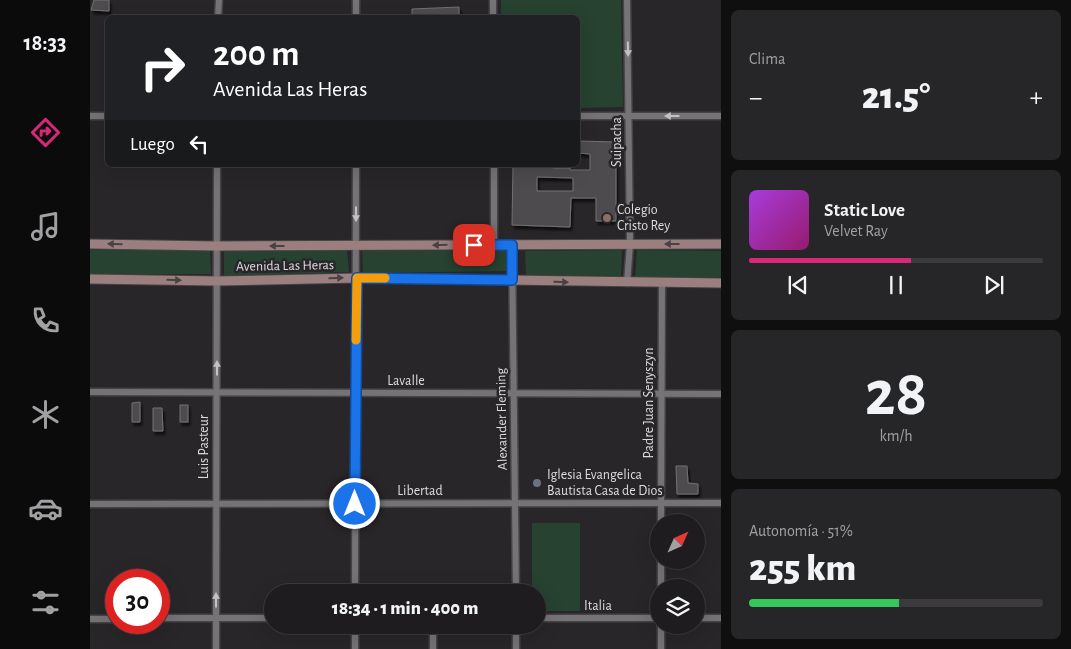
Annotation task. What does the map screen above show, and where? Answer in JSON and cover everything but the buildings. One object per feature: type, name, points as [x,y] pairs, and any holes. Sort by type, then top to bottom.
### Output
[{"type":"main road","name":"Avenida Las Heras","points":[[90,244],[355,246],[721,244]]},
{"type":"main road","name":"Avenida Las Heras","points":[[90,279],[217,281],[357,278],[721,283]]},
{"type":"street","points":[[218,0],[218,15]]},
{"type":"street","points":[[356,0],[356,15]]},
{"type":"street","points":[[493,0],[493,15]]},
{"type":"street","name":"Suipacha","points":[[627,0],[630,116],[630,244],[628,283]]},
{"type":"street","points":[[90,116],[105,116]]},
{"type":"street","points":[[580,116],[721,116]]},
{"type":"street","name":"Luis Pasteur","points":[[216,649],[217,167]]},
{"type":"street","points":[[355,584],[356,167]]},
{"type":"street","points":[[494,167],[494,244]]},
{"type":"street","name":"Alexander Fleming","points":[[512,245],[516,584]]},
{"type":"street","name":"Padre Juan Senyszyn","points":[[661,514],[662,283]]},
{"type":"street","name":"Lavalle","points":[[90,392],[721,394]]},
{"type":"street","name":"Libertad","points":[[90,504],[721,503]]},
{"type":"street","points":[[90,618],[105,618]]},
{"type":"street","points":[[170,618],[264,618]]},
{"type":"street","name":"Italia","points":[[546,618],[650,618]]},
{"type":"street","points":[[705,618],[721,618]]},
{"type":"street","points":[[355,634],[355,649]]},
{"type":"street","points":[[433,634],[433,649]]},
{"type":"street","points":[[516,634],[516,649]]},
{"type":"street","points":[[661,634],[661,649]]},
{"type":"green space","points":[[501,0],[621,0],[623,107],[580,108],[580,15],[501,15]]},
{"type":"green space","points":[[90,250],[210,250],[211,274],[90,274]]},
{"type":"green space","points":[[224,250],[347,250],[349,272],[224,276]]},
{"type":"green space","points":[[506,250],[506,271],[363,273],[362,251]]},
{"type":"green space","points":[[622,250],[621,276],[526,275],[525,251]]},
{"type":"green space","points":[[637,250],[721,251],[721,277],[635,278]]},
{"type":"green space","points":[[532,523],[580,523],[580,611],[546,611],[546,584],[532,584]]},
{"type":"slow traffic","points":[[356,340],[357,278],[385,278]]},
{"type":"place","name":"Colegio Cristo Rey","points":[[607,218]]},
{"type":"place","name":"Iglesia Evangelica Bautista Casa de Dios","points":[[537,483]]},
{"type":"route","points":[[355,504],[357,278],[512,280],[512,245],[474,245]]}]
